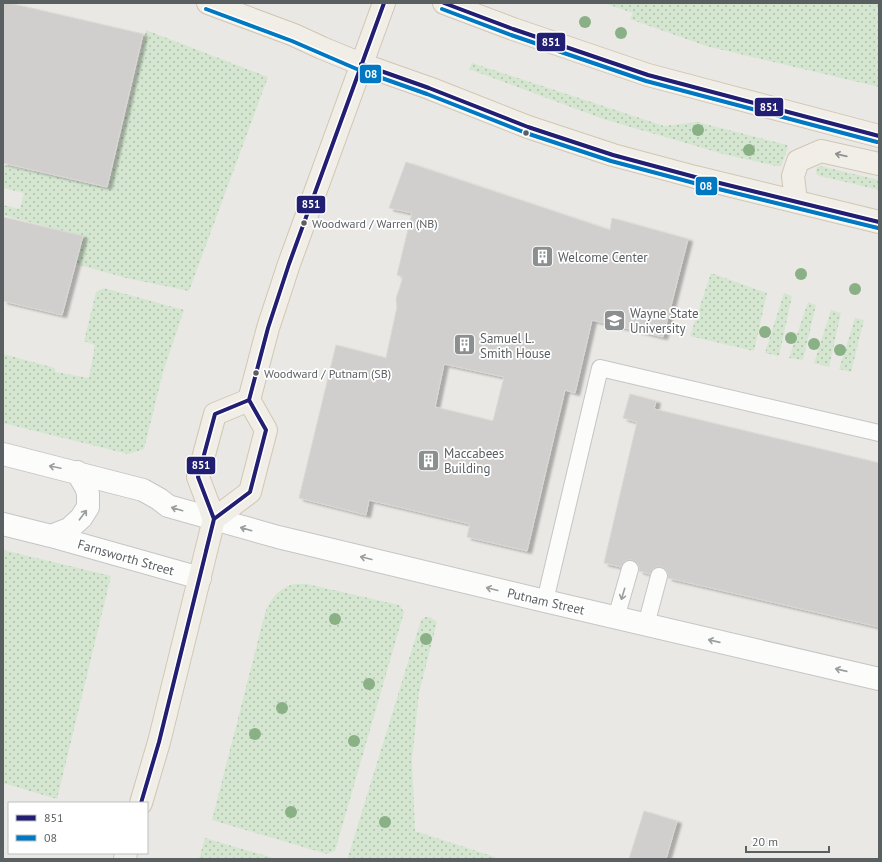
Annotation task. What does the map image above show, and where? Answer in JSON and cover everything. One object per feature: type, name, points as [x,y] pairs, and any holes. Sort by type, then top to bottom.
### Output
[{"type":"main road","points":[[208,3],[294,35],[361,64],[429,88],[528,128],[606,152],[695,176],[879,222]]},
{"type":"main road","points":[[214,519],[250,492],[266,430],[249,400],[268,328],[289,264],[384,3]]},
{"type":"main road","points":[[444,3],[513,29],[648,75],[879,136]]},
{"type":"main road","points":[[796,201],[793,176],[798,161],[821,151],[879,164]]},
{"type":"main road","points":[[141,802],[159,742],[214,519],[198,477],[215,414],[249,400]]},
{"type":"street","points":[[3,454],[143,490],[168,506],[214,519]]},
{"type":"street","name":"Farnsworth Street","points":[[51,536],[69,529],[81,518],[88,507],[88,494],[86,487],[77,472]]},
{"type":"street","name":"Putnam Street","points":[[214,519],[286,539],[879,679]]},
{"type":"street","name":"Farnsworth Street","points":[[3,524],[200,578]]},
{"type":"lane","points":[[545,601],[600,368],[879,433]]},
{"type":"lane","points":[[616,618],[630,569]]},
{"type":"lane","points":[[646,625],[659,576]]},
{"type":"green space","points":[[604,3],[879,3],[879,87],[706,46],[630,19],[633,13]]},
{"type":"green space","points":[[146,30],[268,77],[189,291],[126,278],[76,264],[83,236],[3,215],[3,205],[20,209],[24,193],[3,188],[3,165],[108,188]]},
{"type":"green space","points":[[472,63],[664,126],[697,122],[787,145],[788,147],[781,166],[727,155],[603,119],[469,69]]},
{"type":"green space","points":[[820,166],[879,180],[879,190],[820,176],[816,174],[817,167]]},
{"type":"green space","points":[[711,273],[767,293],[754,351],[690,336]]},
{"type":"green space","points":[[104,288],[184,310],[163,372],[144,449],[128,454],[3,423],[3,354],[55,368],[55,372],[89,378],[95,345],[84,341],[96,292]]},
{"type":"green space","points":[[784,293],[792,296],[779,356],[765,353]]},
{"type":"green space","points":[[808,302],[816,305],[803,360],[789,358]]},
{"type":"green space","points":[[831,310],[841,313],[829,367],[814,363]]},
{"type":"green space","points":[[855,318],[864,320],[851,372],[839,369]]},
{"type":"green space","points":[[3,550],[111,576],[57,799],[3,783]]},
{"type":"green space","points":[[294,584],[307,584],[399,605],[404,612],[335,851],[327,854],[212,820],[265,613],[276,594],[284,588]]},
{"type":"green space","points":[[425,617],[430,617],[437,622],[419,693],[412,759],[415,831],[501,859],[350,859],[348,857],[421,620]]},
{"type":"green space","points":[[205,838],[277,859],[199,859]]},
{"type":"building","points":[[3,3],[9,3],[143,34],[107,187],[3,163]]},
{"type":"building","points":[[406,162],[610,230],[612,218],[688,239],[663,337],[592,320],[575,393],[565,390],[527,551],[467,537],[470,524],[369,500],[366,515],[299,498],[336,345],[386,358],[397,307],[396,299],[403,277],[397,275],[412,213],[389,208]],"holes":[[[444,364],[504,377],[493,421],[435,407]]]},
{"type":"building","points":[[3,217],[83,236],[62,315],[3,301]]},
{"type":"building","points":[[630,394],[656,401],[654,409],[879,463],[879,627],[668,578],[666,570],[661,567],[656,567],[650,574],[639,571],[637,563],[632,560],[624,562],[621,567],[604,563],[637,422],[623,418]]},
{"type":"building","points":[[644,811],[677,821],[666,859],[629,859]]},
{"type":"transit line","name":"851","points":[[141,802],[159,742],[214,519],[250,492],[266,430],[249,400],[268,328],[289,264],[384,3]]},
{"type":"transit line","name":"851","points":[[444,3],[513,29],[648,75],[879,136]]},
{"type":"transit line","name":"08","points":[[206,9],[292,41],[359,70],[427,94],[526,133],[611,161],[878,228]]},
{"type":"transit line","name":"08","points":[[442,9],[511,35],[646,81],[877,142]]},
{"type":"transit line","name":"851","points":[[361,64],[429,88],[528,127],[613,155],[695,177],[879,222]]},
{"type":"transit line","name":"851","points":[[206,551],[214,519],[198,477],[215,414],[249,400]]},
{"type":"place","name":"Woodward / Warren (NB)","points":[[304,223]]},
{"type":"place","name":"Welcome Center","points":[[542,257]]},
{"type":"place","name":"Wayne State University","points":[[615,320]]},
{"type":"place","name":"Samuel L. Smith House","points":[[465,345]]},
{"type":"place","name":"Woodward / Putnam (SB)","points":[[256,373]]},
{"type":"place","name":"Maccabees Building","points":[[428,460]]}]
